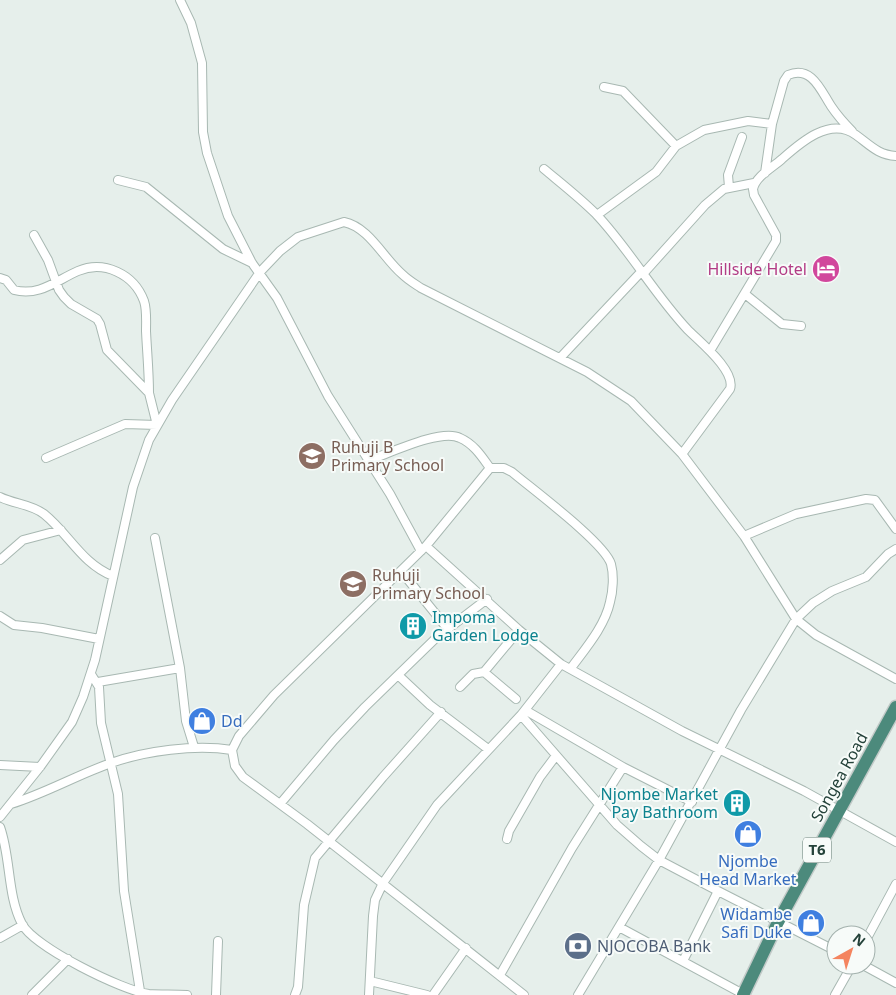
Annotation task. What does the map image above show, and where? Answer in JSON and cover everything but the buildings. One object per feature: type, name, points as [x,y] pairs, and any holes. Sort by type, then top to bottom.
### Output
[{"type":"highway","name":"Songea Road","points":[[743,995],[778,922],[896,707]]},
{"type":"street","points":[[180,0],[191,24],[202,63],[203,132],[207,153],[228,216],[252,263],[278,298],[317,376],[367,461],[424,548],[487,599],[519,630],[561,664],[719,750],[840,810],[896,842]]},
{"type":"street","points":[[764,174],[772,124],[784,81],[788,76],[800,73],[812,78],[819,85],[830,105],[855,134],[871,148],[887,155],[896,156]]},
{"type":"street","points":[[604,88],[623,91],[676,146]]},
{"type":"street","points":[[597,215],[656,172],[676,146],[704,130],[715,126],[748,121],[772,124]]},
{"type":"street","points":[[560,358],[704,205],[724,189],[754,183],[798,144],[816,134],[830,129],[845,130],[855,134]]},
{"type":"street","points":[[730,187],[728,175],[742,137]]},
{"type":"street","points":[[544,169],[597,215],[670,310],[710,350],[730,377],[732,384],[725,398],[707,418],[682,454]]},
{"type":"street","points":[[118,180],[146,187],[223,249],[252,263]]},
{"type":"street","points":[[710,350],[776,241],[776,236],[754,195],[754,183]]},
{"type":"street","points":[[0,817],[12,804],[72,722],[91,674],[133,487],[157,425],[260,272],[280,251],[298,237],[344,222],[352,224],[361,230],[402,275],[421,288],[587,372],[631,401],[682,454],[744,536],[796,619],[816,635],[896,679]]},
{"type":"street","points":[[34,235],[48,260],[57,284],[71,304],[97,318],[107,350],[149,393]]},
{"type":"street","points":[[0,278],[18,291],[38,290],[57,284],[78,271],[99,266],[120,273],[135,287],[145,305],[149,356],[149,393],[157,425]]},
{"type":"street","points":[[745,294],[782,324],[801,326]]},
{"type":"street","points":[[46,458],[125,424],[157,425]]},
{"type":"street","points":[[367,461],[405,447],[449,435],[459,437],[469,444],[490,468],[504,468],[512,472],[593,541],[611,563],[612,590],[610,604],[603,620],[571,668]]},
{"type":"street","points":[[490,468],[424,548],[274,695],[239,736],[232,750],[235,766],[244,777],[500,974],[523,995]]},
{"type":"street","points":[[0,497],[31,506],[42,513],[61,530],[93,566],[113,576]]},
{"type":"street","points":[[744,536],[796,514],[866,499],[874,500],[896,529]]},
{"type":"street","points":[[0,560],[23,540],[61,530]]},
{"type":"street","points":[[156,538],[180,668],[186,721],[194,748]]},
{"type":"street","points":[[578,995],[660,860],[768,662],[796,619],[813,602],[866,577],[888,554],[896,549]]},
{"type":"street","points":[[400,571],[447,628]]},
{"type":"street","points":[[280,804],[334,740],[398,675],[447,628],[487,599]]},
{"type":"street","points":[[0,616],[14,625],[42,628],[99,639]]},
{"type":"street","points":[[460,687],[473,674],[484,672],[519,630]]},
{"type":"street","points":[[369,995],[374,908],[383,883],[437,805],[523,713],[561,664]]},
{"type":"street","points":[[98,682],[180,668]]},
{"type":"street","points":[[484,672],[516,699]]},
{"type":"street","points":[[91,674],[98,682],[101,723],[120,807],[124,891],[145,993]]},
{"type":"street","points":[[398,675],[430,705],[488,749]]},
{"type":"street","points":[[295,995],[298,987],[304,905],[315,858],[441,712]]},
{"type":"street","points":[[523,713],[692,802]]},
{"type":"street","points":[[523,713],[555,757],[628,836],[660,860],[826,947]]},
{"type":"street","points":[[12,804],[111,763],[194,748],[232,750]]},
{"type":"street","points":[[506,839],[540,777],[555,757]]},
{"type":"street","points":[[0,765],[40,767]]},
{"type":"street","points":[[500,974],[572,848],[623,767]]},
{"type":"street","points":[[0,827],[16,906],[23,925],[51,949],[85,969],[145,993],[187,995]]},
{"type":"street","points":[[874,925],[896,884]]},
{"type":"street","points":[[683,961],[718,892]]},
{"type":"street","points":[[0,938],[23,925]]},
{"type":"street","points":[[620,927],[743,995]]},
{"type":"street","points":[[216,995],[218,941]]},
{"type":"street","points":[[433,995],[466,948]]},
{"type":"street","points":[[32,995],[68,959]]},
{"type":"street","points":[[876,972],[896,982]]},
{"type":"street","points":[[835,995],[846,975]]},
{"type":"street","points":[[370,981],[427,995]]},
{"type":"place","name":"Hillside Hotel","points":[[826,269]]},
{"type":"place","name":"Ruhuji B Primary School","points":[[312,456]]},
{"type":"place","name":"Ruhuji Primary School","points":[[353,584]]},
{"type":"place","name":"Impoma Garden Lodge","points":[[413,626]]},
{"type":"place","name":"Dd","points":[[202,721]]},
{"type":"place","name":"Njombe Market Pay Bathroom","points":[[737,803]]},
{"type":"place","name":"Njombe Head Market","points":[[748,834]]},
{"type":"place","name":"Widambe Safi Duke","points":[[811,923]]},
{"type":"place","name":"NJOCOBA Bank","points":[[578,946]]}]
